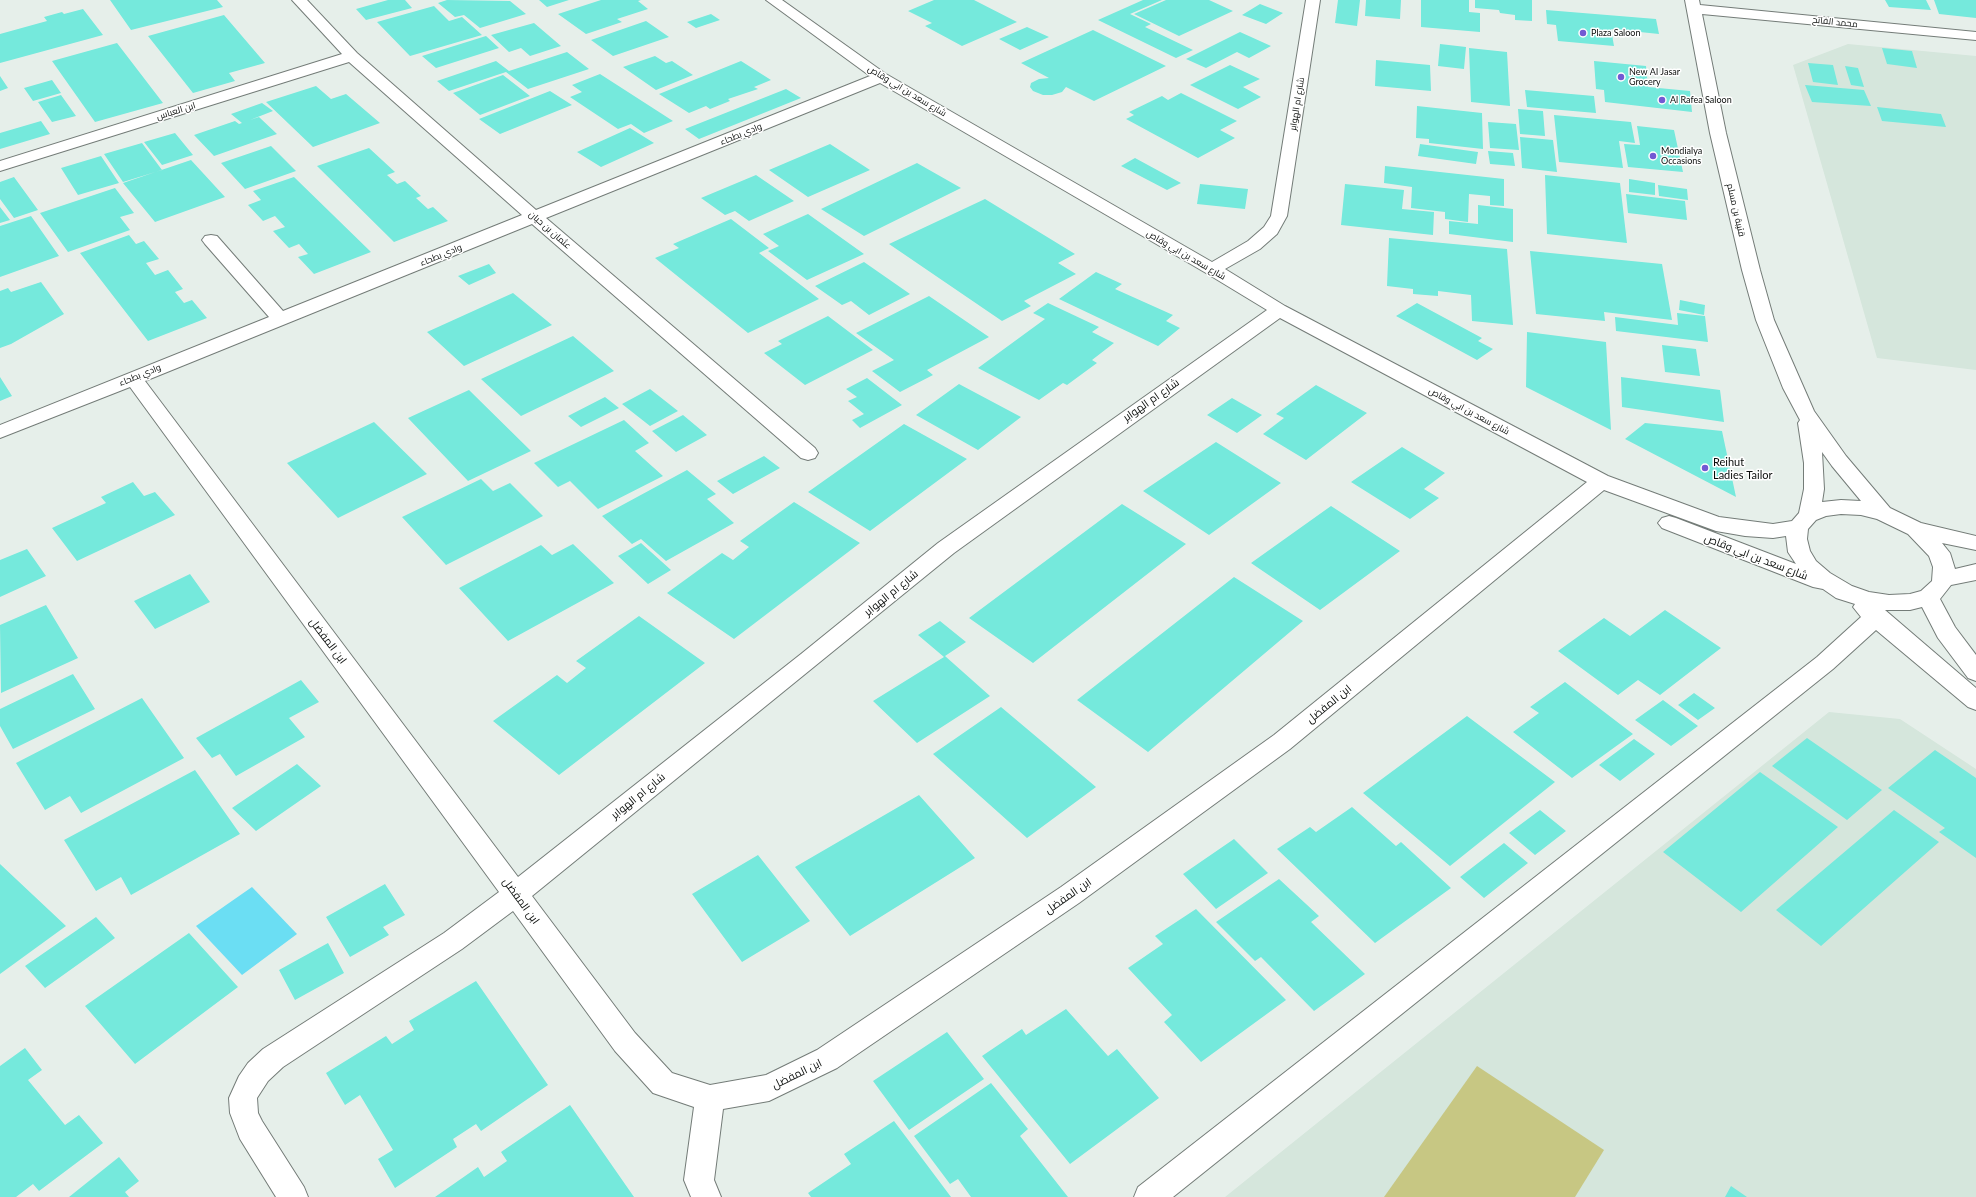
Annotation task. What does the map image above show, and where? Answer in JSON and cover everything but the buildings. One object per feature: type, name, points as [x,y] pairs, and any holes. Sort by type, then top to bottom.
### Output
[{"type":"street","name":"عثمان بن حيان","points":[[298,0],[352,56],[534,217],[808,453]]},
{"type":"street","name":"شارع سعد بن ابي وقاص","points":[[773,0],[881,77],[1212,269],[1279,310],[1607,484],[1646,511],[1667,522],[1842,590],[1877,616],[1976,701]]},
{"type":"street","name":"شارع ام الهوابر","points":[[1212,269],[1254,245],[1271,230],[1279,216],[1313,0]]},
{"type":"street","name":"محمد الفاتح","points":[[1693,4],[1976,36]]},
{"type":"street","name":"قتيبة بن مسلم","points":[[1693,4],[1718,133],[1757,294],[1778,353],[1792,388],[1805,412],[1839,461],[1883,513]]},
{"type":"street","name":"ابن العباس","points":[[0,166],[352,56]]},
{"type":"street","name":"وادي بطحاء","points":[[0,432],[881,77]]},
{"type":"street","points":[[211,240],[280,319]]},
{"type":"street","name":"شارع ام الهوابر","points":[[293,1197],[250,1129],[244,1113],[243,1098],[249,1085],[258,1072],[272,1058],[453,941],[516,894],[809,660],[946,548],[1279,310]]},
{"type":"street","name":"ابن المفضل","points":[[133,378],[625,1042],[662,1084],[710,1098],[768,1088],[828,1059],[1070,896],[1282,742],[1607,484]]},
{"type":"street","name":"قتيبة بن مسلم","points":[[1803,521],[1814,489],[1812,438],[1805,412]]},
{"type":"street","name":"شارع سعد بن ابي وقاص","points":[[1607,484],[1716,524],[1744,529],[1772,531],[1803,521]]},
{"type":"street","points":[[1915,529],[1929,541],[1939,553],[1944,567],[1944,579],[1940,586],[1928,597],[1910,602],[1889,603],[1867,600],[1842,590],[1813,570],[1799,552],[1796,539],[1803,521],[1823,509],[1841,507],[1861,508],[1883,513],[1915,529],[1976,543]]},
{"type":"street","points":[[1944,579],[1976,572]]},
{"type":"street","points":[[1928,597],[1946,632],[1976,672]]},
{"type":"street","points":[[1149,1197],[1825,663],[1877,616]]},
{"type":"street","points":[[706,1197],[699,1180],[710,1098]]},
{"type":"shaded area","points":[[1848,44],[1976,56],[1976,370],[1877,358],[1793,65]]},
{"type":"shaded area","points":[[1829,712],[1900,719],[1976,769],[1976,1197],[1225,1197]]},
{"type":"shaded area","points":[[1477,1066],[1604,1150],[1575,1197],[1384,1197]]},
{"type":"water","points":[[252,887],[297,934],[242,975],[196,926]]},
{"type":"place","name":"Plaza Saloon","points":[[1583,33]]},
{"type":"place","name":"New Al Jasar Grocery","points":[[1621,77]]},
{"type":"place","name":"Al Rafea Saloon","points":[[1662,100]]},
{"type":"place","name":"Mondialya Occasions","points":[[1653,156]]},
{"type":"place","name":"Reihut Ladies Tailor","points":[[1705,468]]}]
